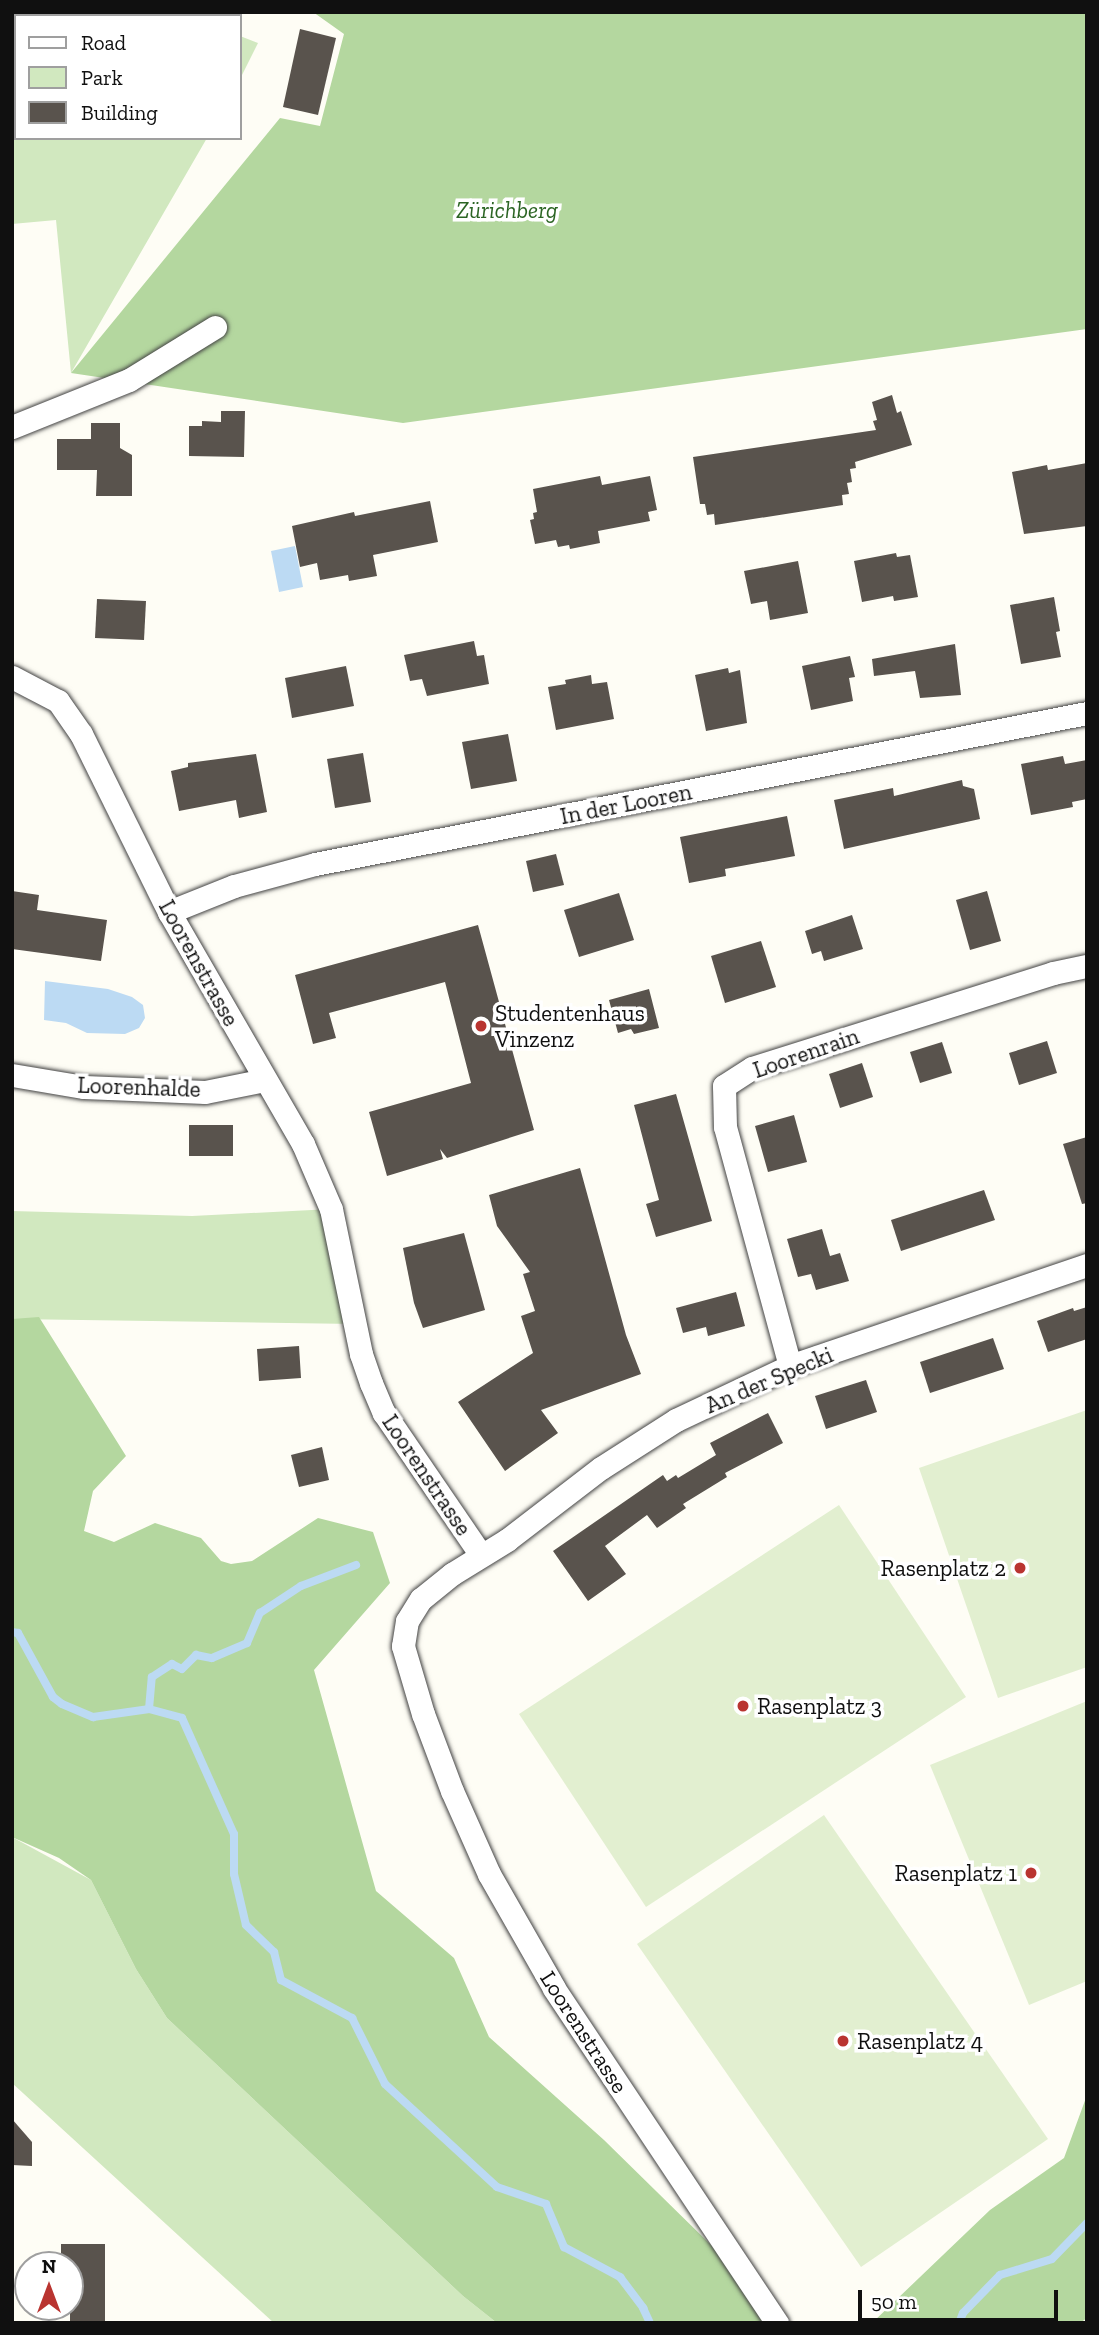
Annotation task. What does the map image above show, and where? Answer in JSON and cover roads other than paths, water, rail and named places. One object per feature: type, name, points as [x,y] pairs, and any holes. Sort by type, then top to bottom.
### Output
[{"type":"street","points":[[12,427],[129,380],[215,327]]},
{"type":"street","name":"Loorenstrasse","points":[[12,677],[58,701],[71,717],[169,912],[303,1144],[331,1209],[361,1354],[371,1383],[384,1413],[481,1555],[421,1599],[407,1621],[403,1646],[422,1714],[489,1874],[554,1988],[777,2323]]},
{"type":"street","name":"In der Looren","points":[[169,912],[234,886],[316,864],[1087,713]]},
{"type":"street","name":"Loorenrain","points":[[790,1366],[725,1127],[724,1086],[752,1068],[1053,973],[1087,966]]},
{"type":"street","name":"Loorenhalde","points":[[12,1075],[84,1087],[205,1092],[265,1080]]},
{"type":"street","name":"An der Specki","points":[[481,1555],[507,1540],[601,1468],[676,1420],[790,1366],[1087,1265]]},
{"type":"water","points":[[295,546],[303,587],[279,592],[271,551]]},
{"type":"water","points":[[45,981],[108,989],[132,997],[143,1005],[145,1018],[139,1028],[125,1034],[87,1033],[66,1023],[44,1020]]},
{"type":"waterway","points":[[149,1709],[152,1677],[172,1664],[182,1669],[196,1655],[212,1658],[247,1643],[260,1613],[301,1586],[356,1565]]},
{"type":"waterway","points":[[12,1632],[18,1633],[53,1697],[62,1704],[93,1717],[149,1709],[182,1718],[234,1834],[234,1874],[246,1925],[274,1952],[281,1980],[352,2018],[385,2084],[497,2187],[546,2204],[564,2247],[620,2277],[643,2308],[650,2323]]},
{"type":"waterway","points":[[959,2323],[963,2313],[1000,2275],[1052,2259],[1087,2223]]},
{"type":"place","name":"Studentenhaus Vinzenz","points":[[481,1026]]},
{"type":"place","name":"Rasenplatz 2","points":[[1020,1568]]},
{"type":"place","name":"Rasenplatz 3","points":[[743,1706]]},
{"type":"place","name":"Rasenplatz 1","points":[[1031,1873]]},
{"type":"place","name":"Rasenplatz 4","points":[[843,2041]]},
{"type":"park label","name":"Zürichberg","points":[[507,210]]}]
